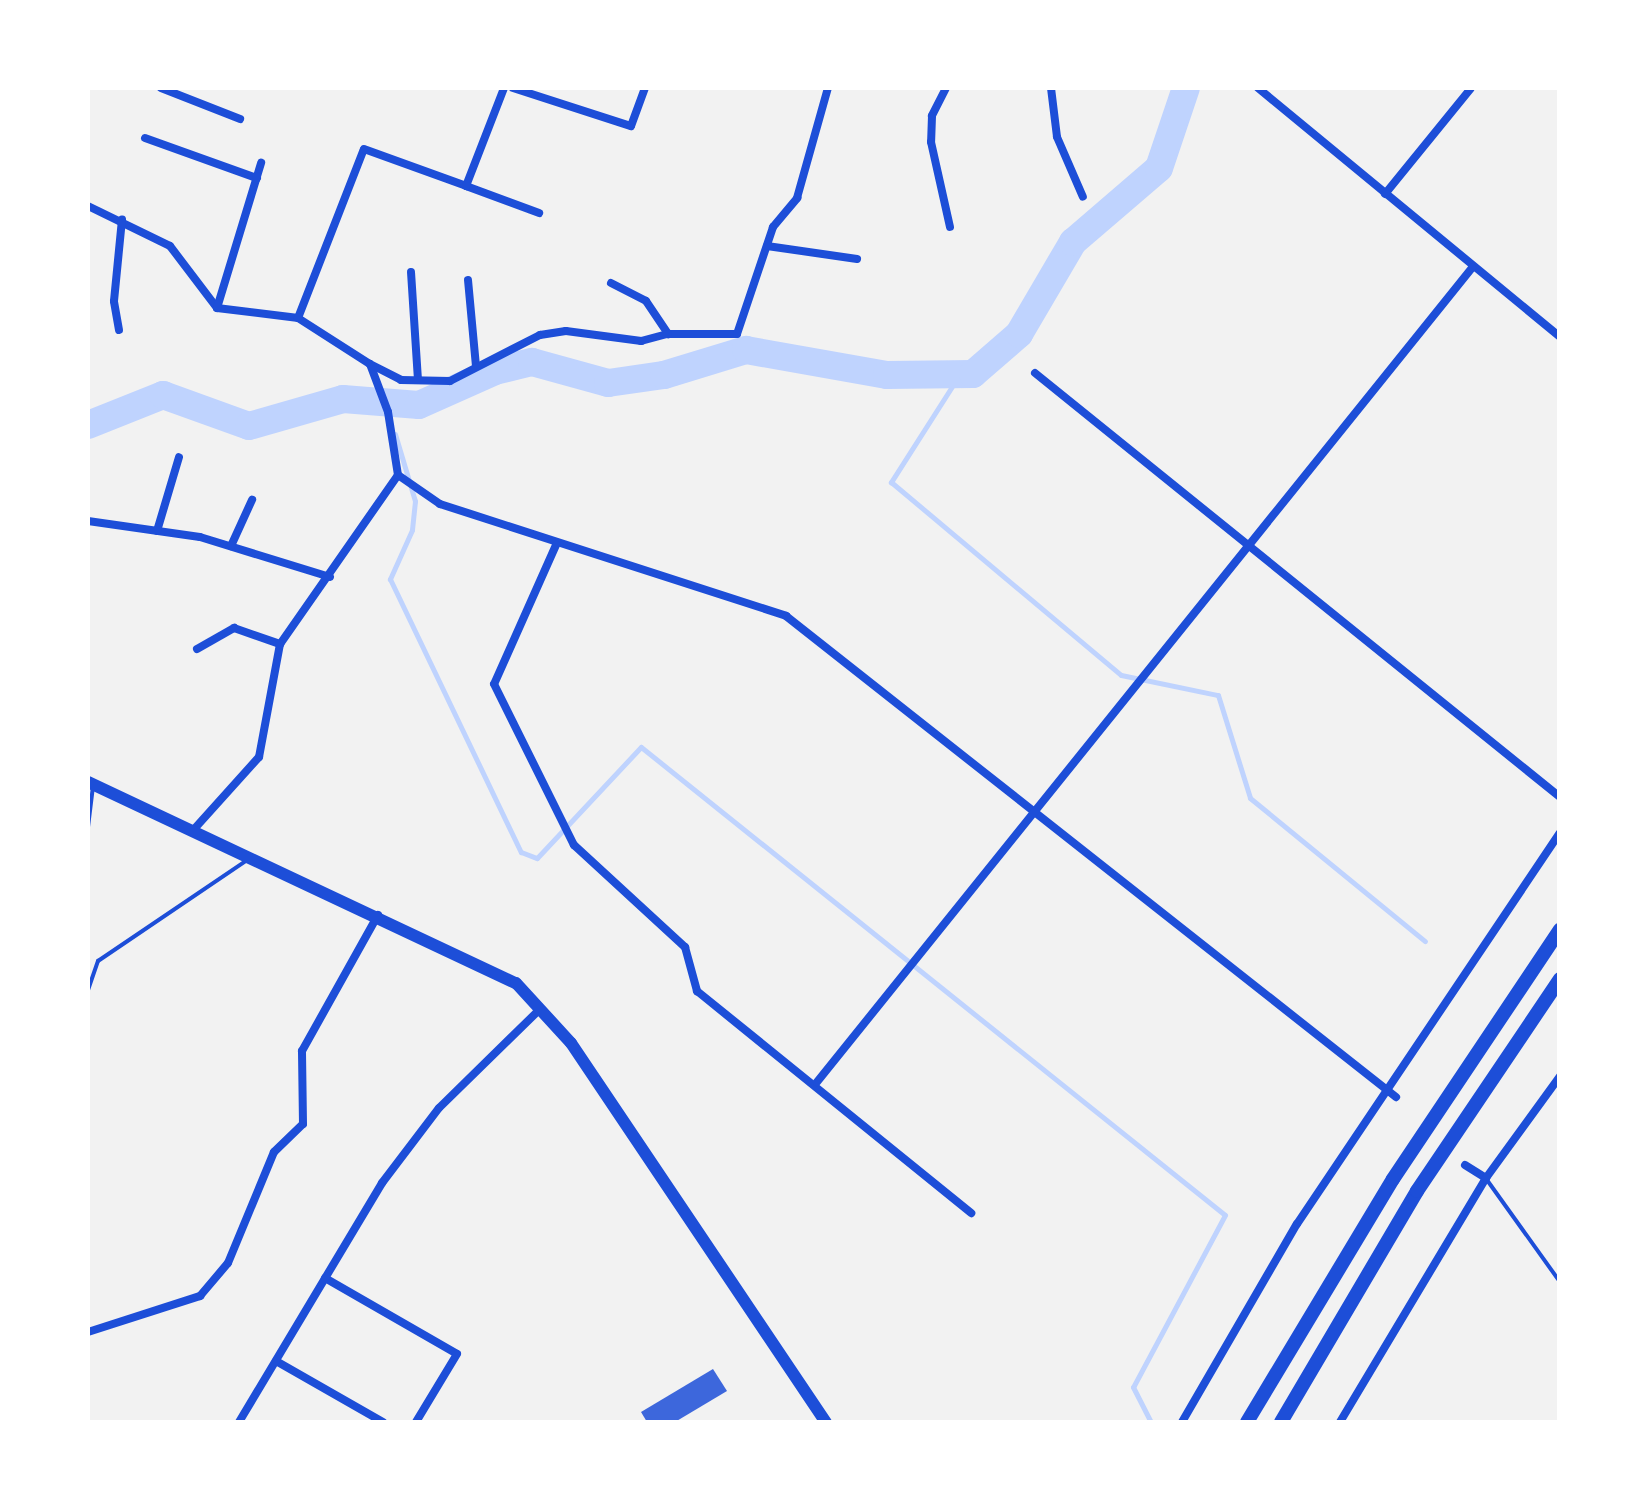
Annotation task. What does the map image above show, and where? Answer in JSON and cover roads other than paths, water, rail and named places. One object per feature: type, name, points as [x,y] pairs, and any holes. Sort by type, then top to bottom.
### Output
[{"type":"highway","points":[[1247,1422],[1393,1179],[1560,930]]},
{"type":"highway","points":[[1281,1422],[1417,1191],[1560,979]]},
{"type":"main road","points":[[90,784],[195,828],[516,983],[582,1060],[826,1422]]},
{"type":"street","points":[[161,88],[240,119]]},
{"type":"street","points":[[466,186],[504,88]]},
{"type":"street","points":[[513,88],[631,126],[645,88]]},
{"type":"street","points":[[88,206],[122,219],[170,246],[217,308],[298,318],[370,364],[418,380],[450,381],[540,336],[566,332],[641,341],[668,334],[737,334],[767,246],[796,198],[828,88]]},
{"type":"street","points":[[946,88],[932,116],[931,142],[950,228]]},
{"type":"street","points":[[1051,88],[1058,136],[1083,197]]},
{"type":"street","points":[[1258,88],[1560,337]]},
{"type":"street","points":[[1386,194],[1471,88]]},
{"type":"street","points":[[146,138],[256,178]]},
{"type":"street","points":[[298,318],[364,149],[539,213]]},
{"type":"street","points":[[217,308],[261,163]]},
{"type":"street","points":[[120,330],[114,301],[122,219]]},
{"type":"street","points":[[767,246],[857,260]]},
{"type":"street","points":[[817,1082],[1246,542],[1472,268]]},
{"type":"street","points":[[411,272],[418,380]]},
{"type":"street","points":[[468,280],[476,366]]},
{"type":"street","points":[[611,284],[646,301],[668,334]]},
{"type":"street","points":[[195,828],[259,757],[280,644],[398,475],[388,412],[370,364]]},
{"type":"street","points":[[1035,374],[1560,798]]},
{"type":"street","points":[[157,531],[179,457]]},
{"type":"street","points":[[398,475],[440,504],[556,545],[786,616],[1396,1096]]},
{"type":"street","points":[[231,546],[252,500]]},
{"type":"street","points":[[88,521],[231,546],[330,577]]},
{"type":"street","points":[[556,545],[494,684],[525,756],[544,778],[574,846],[685,947],[697,992],[817,1082],[971,1213]]},
{"type":"street","points":[[196,649],[234,628],[280,644]]},
{"type":"street","points":[[1182,1422],[1297,1224],[1560,833]]},
{"type":"street","points":[[88,1332],[200,1296],[228,1263],[274,1152],[302,1124],[302,1051],[378,915]]},
{"type":"street","points":[[239,1422],[382,1183],[439,1108],[540,1009]]},
{"type":"street","points":[[1340,1422],[1486,1178],[1560,1076]]},
{"type":"street","points":[[1465,1165],[1486,1178]]},
{"type":"street","points":[[325,1278],[457,1354],[416,1422]]},
{"type":"street","points":[[276,1361],[383,1422]]},
{"type":"lane","points":[[88,827],[90,784]]},
{"type":"lane","points":[[88,990],[98,961],[250,857]]},
{"type":"lane","points":[[1486,1178],[1560,1282]]},
{"type":"waterway","points":[[88,425],[163,395],[249,426],[343,399],[419,405],[495,371],[532,362],[608,383],[664,375],[746,350],[887,375],[973,374],[1019,334],[1073,242],[1159,168],[1186,88]]},
{"type":"waterway","points":[[958,377],[891,482],[1121,675],[1218,695],[1250,798],[1425,941]]},
{"type":"waterway","points":[[395,434],[415,501],[412,530],[390,579],[521,852],[537,858],[641,747],[1225,1215],[1133,1387],[1151,1422]]}]
